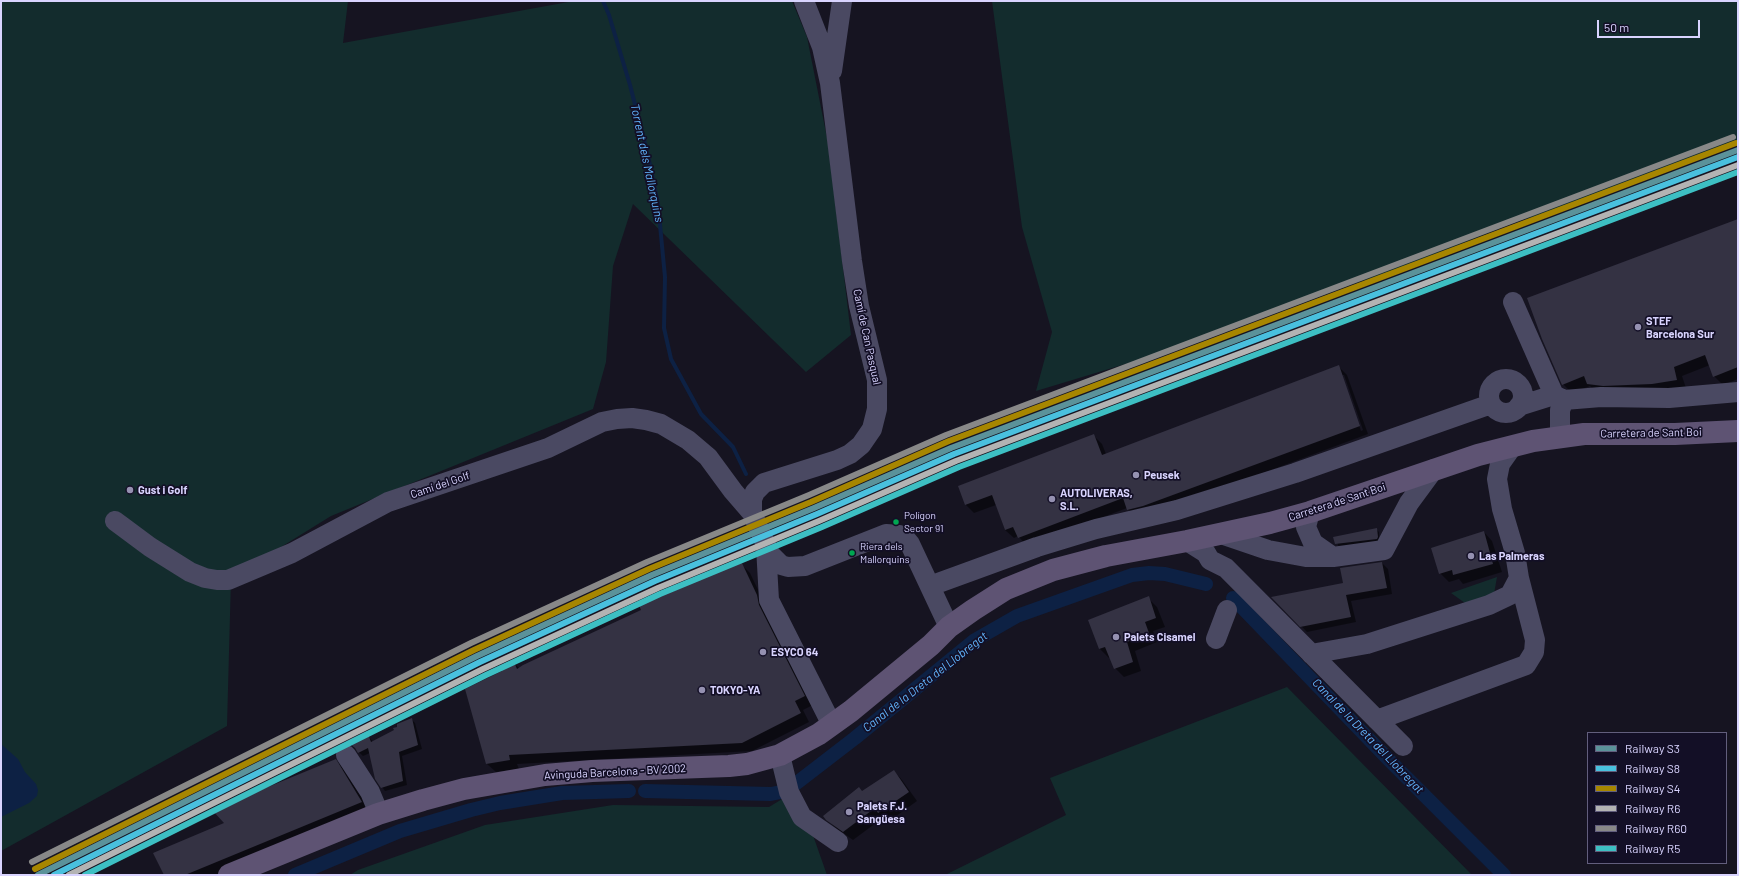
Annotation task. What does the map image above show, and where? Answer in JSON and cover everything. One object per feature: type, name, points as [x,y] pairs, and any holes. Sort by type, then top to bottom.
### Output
[{"type":"main road","name":"Carretera de Sant Boi","points":[[949,627],[1006,589],[1045,573],[1106,556],[1206,537],[1310,512],[1434,469],[1512,446],[1533,441],[1584,434],[1675,434],[1738,431]]},
{"type":"main road","name":"Avinguda Barcelona - BV 2002","points":[[229,875],[378,814],[440,794],[511,779],[576,772],[729,766],[759,762],[780,756],[832,725],[891,678],[935,641],[949,627]]},
{"type":"street","points":[[805,2],[814,8],[827,9],[831,8],[838,1]]},
{"type":"street","points":[[830,83],[842,1]]},
{"type":"street","points":[[805,2],[822,47],[830,83]]},
{"type":"street","name":"Camí de Can Pasqual","points":[[752,513],[752,499],[758,487],[772,480],[825,465],[850,454],[861,445],[869,435],[876,416],[878,387],[857,299],[830,83]]},
{"type":"street","points":[[1513,302],[1538,360],[1559,397],[1560,437]]},
{"type":"street","points":[[1514,382],[1538,360]]},
{"type":"street","points":[[1519,406],[1522,395],[1521,390],[1514,382],[1504,380],[1495,384],[1490,393],[1491,404],[1499,412],[1504,413],[1515,410],[1519,406],[1559,397],[1669,398],[1738,392]]},
{"type":"street","points":[[930,586],[1037,547],[1096,529],[1177,510],[1295,473],[1491,404]]},
{"type":"street","name":"Camí del Golf","points":[[115,521],[150,548],[190,572],[205,578],[228,580],[292,553],[388,502],[548,448],[602,422],[632,418],[661,424],[688,440],[708,457],[733,491],[752,513]]},
{"type":"street","points":[[1497,480],[1514,459],[1533,441]]},
{"type":"street","points":[[1377,720],[1526,665],[1534,652],[1535,640],[1519,578],[1515,553],[1502,509],[1497,480],[1500,464],[1512,446]]},
{"type":"street","points":[[1478,455],[1480,461],[1497,480]]},
{"type":"street","points":[[1206,537],[1246,543],[1268,550],[1306,557],[1333,557],[1384,550],[1409,503],[1434,469]]},
{"type":"street","points":[[1310,512],[1306,527],[1313,543],[1333,557]]},
{"type":"street","points":[[752,513],[770,554],[781,565],[797,568],[886,534],[899,535],[905,538],[910,544],[949,627]]},
{"type":"street","points":[[1206,537],[1224,563],[1311,654],[1403,746]]},
{"type":"street","points":[[1224,563],[1223,553],[1231,547],[1246,543]]},
{"type":"street","points":[[766,547],[769,600],[832,725]]},
{"type":"street","points":[[1311,654],[1367,644],[1490,605],[1510,595],[1519,578]]},
{"type":"street","points":[[1216,639],[1227,610]]},
{"type":"street","points":[[346,755],[370,792],[378,814]]},
{"type":"street","points":[[780,756],[789,792],[802,817],[838,842]]},
{"type":"green space","points":[[1,1],[348,1],[343,43],[574,1],[792,1],[807,37],[828,143],[851,335],[806,372],[633,204],[613,266],[606,362],[593,409],[331,516],[231,578],[227,726],[1,851]]},
{"type":"green space","points":[[992,1],[1738,1],[1738,142],[1595,194],[1556,211],[1521,220],[1387,273],[1276,313],[1236,325],[1195,343],[1036,391],[1052,332],[1022,227]]},
{"type":"green space","points":[[1497,577],[1494,594],[1465,603],[1451,593]]},
{"type":"green space","points":[[1287,687],[1472,875],[945,875],[1066,815],[1050,778]]},
{"type":"green space","points":[[797,790],[827,875],[350,875],[358,870],[485,825],[613,805],[769,807]]},
{"type":"water","points":[[1,744],[18,759],[25,772],[36,784],[38,790],[37,796],[29,803],[1,817]]},
{"type":"building","name":"STEF Barcelona Sur","points":[[1738,219],[1738,367],[1713,377],[1705,355],[1674,367],[1677,380],[1652,384],[1603,386],[1587,384],[1584,376],[1562,385],[1542,339],[1527,298]]},
{"type":"building","points":[[1339,365],[1360,426],[1143,506],[1127,510],[1123,498],[1018,538],[1013,527],[1005,530],[992,495],[965,505],[958,486],[1094,434],[1102,455]]},
{"type":"building","points":[[1377,528],[1377,539],[1335,544],[1333,537]]},
{"type":"building","points":[[1484,531],[1493,564],[1453,575],[1452,570],[1439,574],[1431,548]]},
{"type":"building","points":[[1382,562],[1387,588],[1346,595],[1351,617],[1300,627],[1271,597],[1343,583],[1340,568]]},
{"type":"building","points":[[742,563],[757,595],[759,605],[805,696],[795,701],[801,713],[742,743],[509,755],[510,760],[486,764],[465,689],[502,671],[502,668],[514,662],[517,669],[641,610],[639,605],[704,575]]},
{"type":"building","name":"Palets Cisamel","points":[[1149,596],[1156,618],[1145,622],[1149,633],[1127,642],[1133,662],[1114,669],[1105,647],[1099,649],[1088,620]]},
{"type":"building","points":[[412,718],[418,745],[399,752],[403,781],[381,788],[375,779],[368,748],[358,753],[355,748],[346,741],[367,731],[371,742],[394,730],[393,728],[397,727],[397,724]]},
{"type":"building","points":[[336,759],[362,802],[185,875],[164,875],[153,853],[224,823],[212,810]]},
{"type":"building","points":[[894,770],[909,792],[878,813],[875,808],[843,832],[826,820],[823,816],[859,787],[862,791]]},
{"type":"waterway","name":"Torrent dels Mallorquins","points":[[603,1],[609,15],[630,85],[647,151],[658,204],[665,277],[664,328],[671,359],[701,414],[733,447],[746,474]]},
{"type":"waterway","name":"Canal de la Dreta del Llobregat","points":[[794,785],[855,738],[975,640],[1017,616],[1132,575],[1149,573],[1165,574],[1206,584]]},
{"type":"waterway","name":"Canal de la Dreta del Llobregat","points":[[1233,598],[1389,760],[1504,875]]},
{"type":"waterway","name":"Canal de la Dreta del Llobregat","points":[[295,875],[400,831],[471,810],[500,803],[562,793],[629,791]]},
{"type":"waterway","name":"Canal de la Dreta del Llobregat","points":[[645,791],[771,794],[781,792]]},
{"type":"rail line","name":"R60","points":[[32,862],[471,643],[647,562],[809,495],[946,435],[1733,137]]},
{"type":"rail line","name":"S4","points":[[35,869],[474,650],[649,569],[811,502],[949,441],[1736,143]]},
{"type":"rail line","name":"S3","points":[[38,875],[477,656],[652,575],[814,508],[951,448],[1738,150]]},
{"type":"rail line","name":"S8","points":[[54,875],[480,662],[655,581],[817,514],[954,454],[1738,157]]},
{"type":"rail line","name":"R6","points":[[69,875],[483,669],[658,588],[819,521],[956,461],[1738,165]]},
{"type":"rail line","name":"R5","points":[[85,875],[486,675],[660,594],[822,527],[959,467],[1738,172]]},
{"type":"place","name":"STEF Barcelona Sur","points":[[1638,327]]},
{"type":"place","name":"Peusek","points":[[1136,475]]},
{"type":"place","name":"Gust i Golf","points":[[130,490]]},
{"type":"place","name":"AUTOLIVERAS, S.L.","points":[[1052,499]]},
{"type":"place","name":"Polígon Sector 91","points":[[896,522]]},
{"type":"place","name":"Riera dels Mallorquins","points":[[852,553]]},
{"type":"place","name":"Las Palmeras","points":[[1471,556]]},
{"type":"place","name":"Palets Cisamel","points":[[1116,637]]},
{"type":"place","name":"ESYCO 64","points":[[763,652]]},
{"type":"place","name":"TOKYO-YA","points":[[702,690]]},
{"type":"place","name":"Palets F.J. Sangüesa","points":[[849,812]]}]
